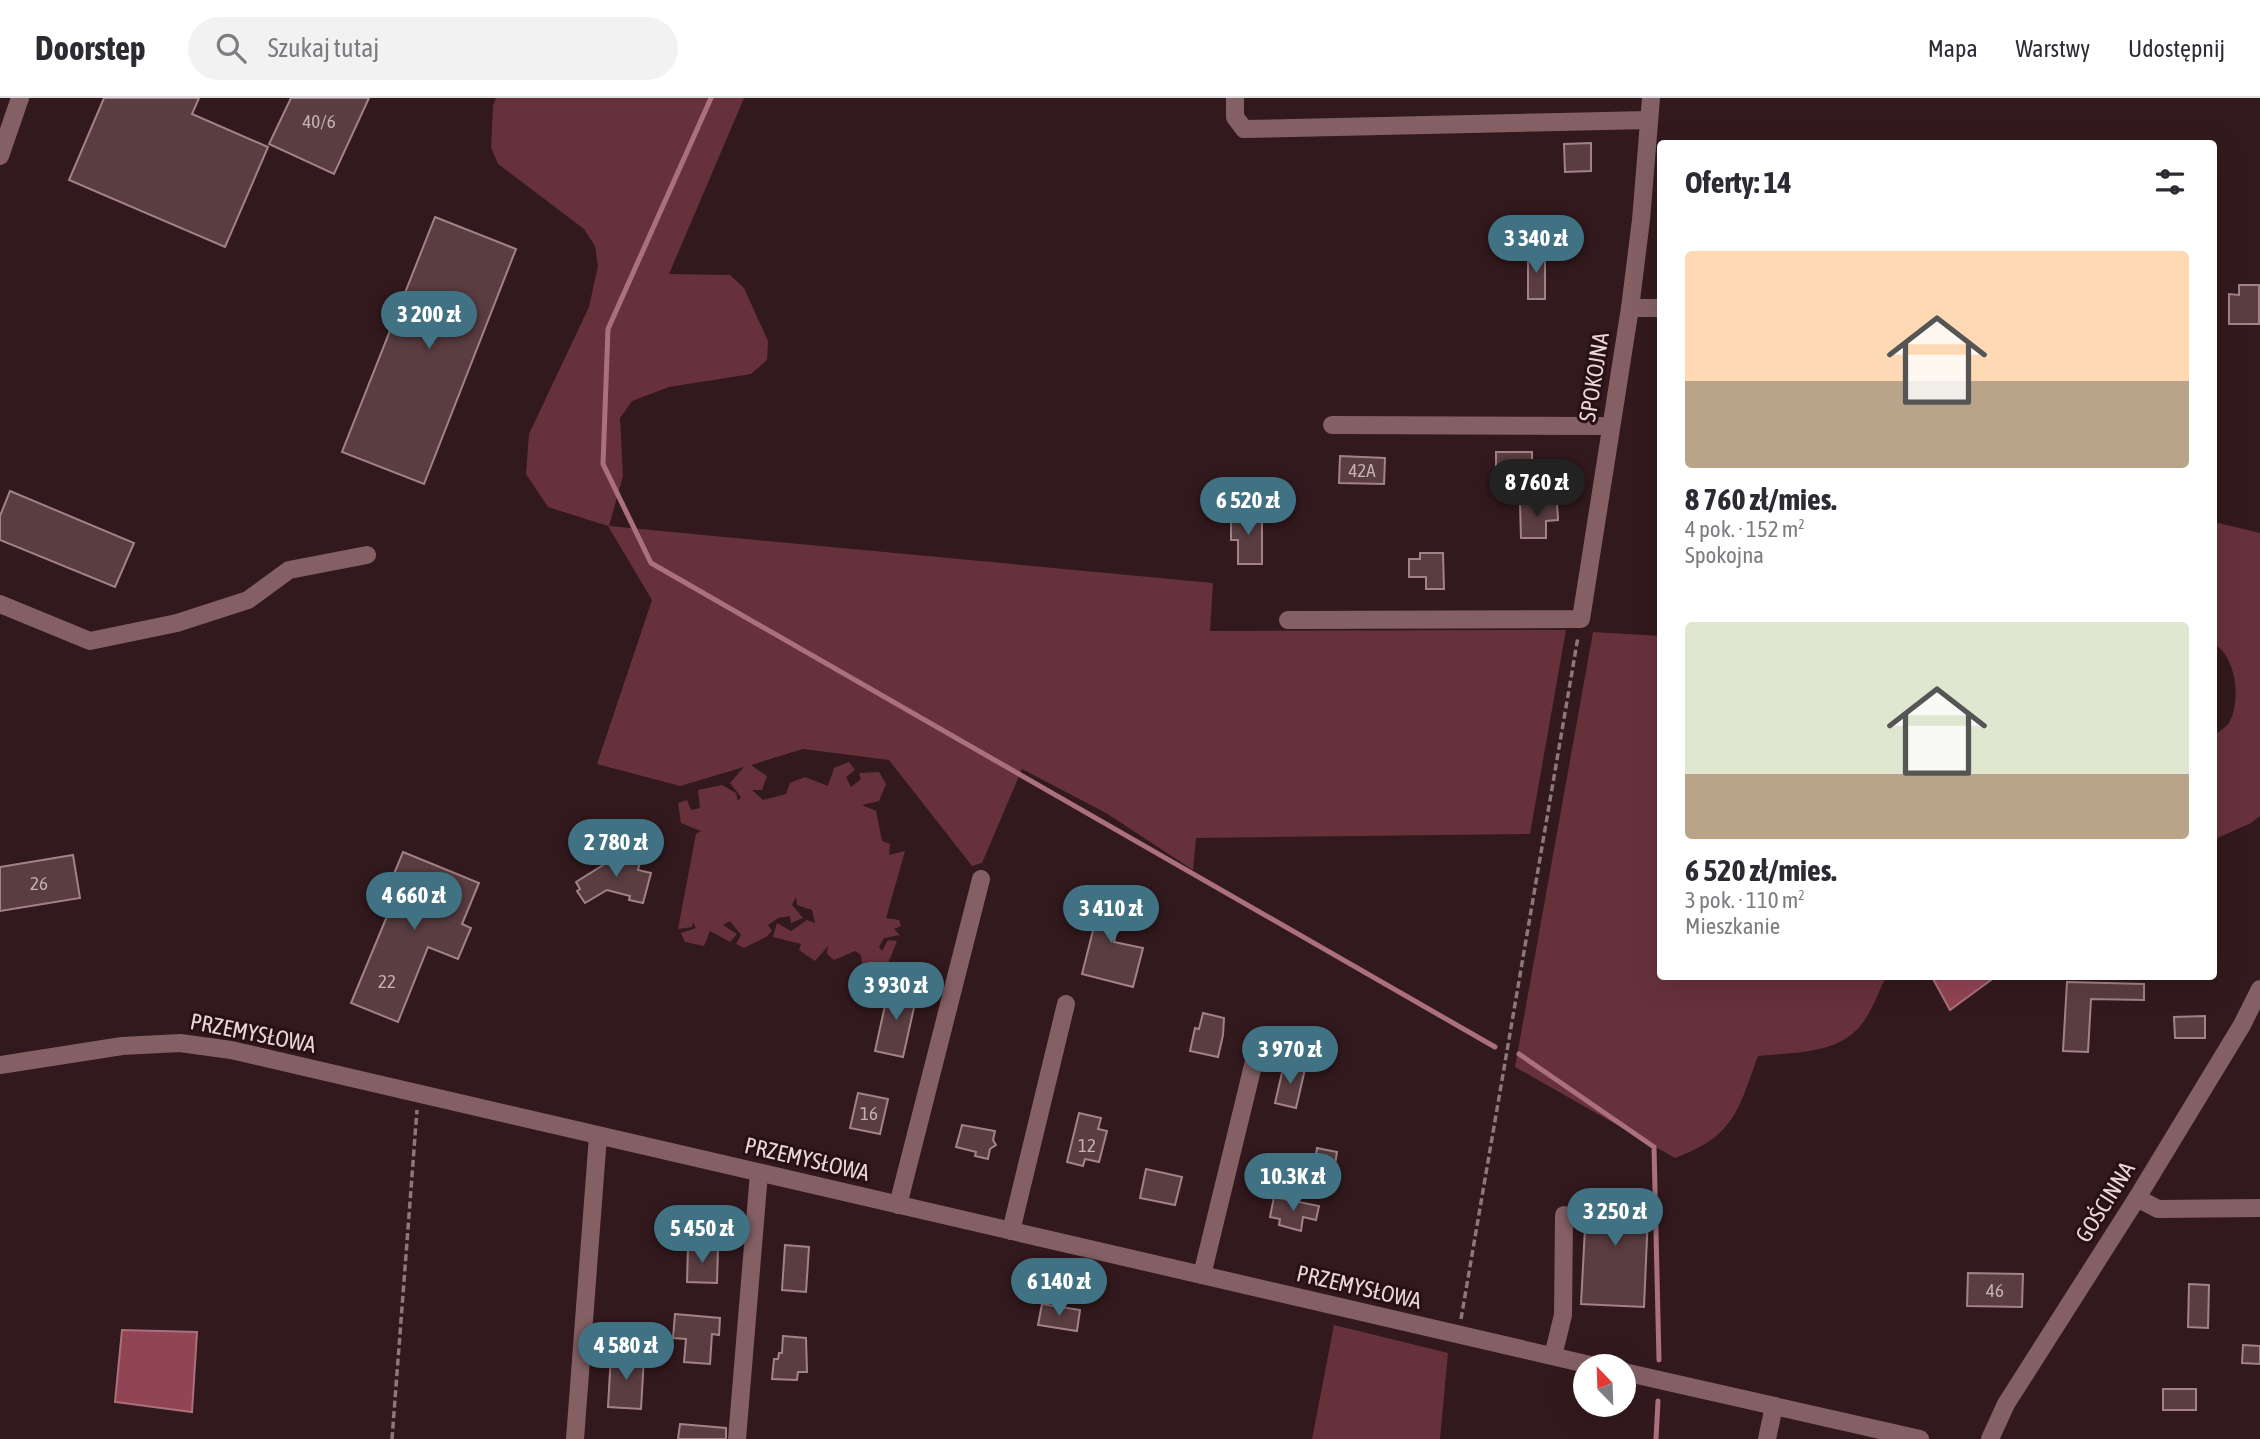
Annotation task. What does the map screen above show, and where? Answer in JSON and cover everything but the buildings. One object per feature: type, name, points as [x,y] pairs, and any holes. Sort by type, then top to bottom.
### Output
[{"type":"street","points":[[0,156],[20,98]]},
{"type":"street","points":[[1235,98],[1235,117],[1244,129],[1649,120]]},
{"type":"street","name":"SPOKOJNA","points":[[1581,620],[1630,308],[1641,220],[1651,98]]},
{"type":"street","name":"SPOKOJNA","points":[[1630,308],[1657,308]]},
{"type":"street","points":[[1332,425],[1611,426]]},
{"type":"street","points":[[0,604],[90,641],[177,623],[248,600],[289,570],[367,555]]},
{"type":"street","points":[[1288,620],[1581,620]]},
{"type":"street","points":[[898,1205],[981,879]]},
{"type":"street","name":"GOŚCINNA","points":[[1990,1439],[2006,1404],[2137,1198],[2242,1025],[2260,989]]},
{"type":"street","points":[[1012,1231],[1066,1004]]},
{"type":"street","name":"PRZEMYSŁOWA","points":[[0,1065],[122,1046],[180,1044],[231,1050],[1573,1361]]},
{"type":"street","points":[[1202,1275],[1257,1049]]},
{"type":"street","points":[[575,1439],[598,1136]]},
{"type":"street","points":[[737,1439],[759,1173]]},
{"type":"street","points":[[2137,1198],[2158,1209],[2260,1208]]},
{"type":"street","points":[[1553,1356],[1563,1315],[1564,1215]]},
{"type":"street","points":[[1636,1375],[1920,1439]]},
{"type":"street","points":[[1767,1439],[1774,1406]]},
{"type":"path","points":[[1458,1335],[1581,620]]},
{"type":"path","points":[[392,1439],[419,1094]]},
{"type":"shaded area","points":[[496,98],[744,98],[669,274],[730,275],[744,288],[768,341],[767,360],[751,374],[669,387],[632,401],[620,418],[623,476],[609,526],[1213,583],[1210,631],[1566,630],[1530,834],[1196,838],[1193,870],[1106,813],[1022,769],[982,863],[972,866],[889,760],[803,749],[751,765],[767,776],[762,790],[752,790],[763,800],[786,794],[790,783],[805,777],[828,786],[834,768],[849,762],[855,770],[846,777],[851,787],[861,779],[859,773],[879,772],[886,784],[879,801],[862,805],[876,811],[882,841],[890,844],[889,855],[905,851],[886,918],[899,920],[901,926],[894,929],[900,935],[884,938],[879,947],[882,951],[888,940],[897,941],[888,964],[875,963],[875,970],[862,965],[861,955],[855,951],[834,960],[827,954],[828,946],[815,961],[799,950],[801,944],[773,937],[777,923],[791,931],[807,920],[815,923],[812,910],[797,905],[796,897],[792,905],[803,918],[791,923],[790,916],[778,918],[768,925],[772,931],[766,937],[744,948],[736,944],[741,935],[730,921],[723,925],[737,934],[730,942],[710,931],[704,946],[685,942],[681,933],[696,928],[693,922],[692,927],[678,929],[696,834],[701,831],[681,823],[678,803],[687,800],[691,810],[700,808],[698,790],[722,785],[736,793],[738,801],[741,797],[730,783],[744,767],[680,786],[597,764],[652,600],[608,526],[548,507],[526,474],[529,434],[589,307],[598,266],[595,246],[584,229],[498,164],[491,147],[493,105]]},
{"type":"shaded area","points":[[2217,523],[2260,533],[2260,816],[2251,823],[2217,838],[2217,734],[2230,721],[2236,690],[2232,668],[2217,647]]},
{"type":"shaded area","points":[[1593,632],[1657,636],[1657,980],[1885,980],[1864,1021],[1843,1040],[1816,1050],[1758,1056],[1739,1106],[1731,1119],[1710,1140],[1675,1158],[1515,1067]]},
{"type":"shaded area","points":[[1934,980],[1991,980],[1950,1010]]},
{"type":"shaded area","points":[[1334,1325],[1448,1353],[1440,1439],[1312,1439]]},
{"type":"shaded area","points":[[122,1330],[197,1332],[192,1412],[115,1402]]},
{"type":"waterway","points":[[711,98],[608,329],[603,464],[651,563],[1495,1047]]},
{"type":"waterway","points":[[1519,1054],[1654,1147],[1659,1360]]},
{"type":"waterway","points":[[1656,1439],[1658,1401]]}]
